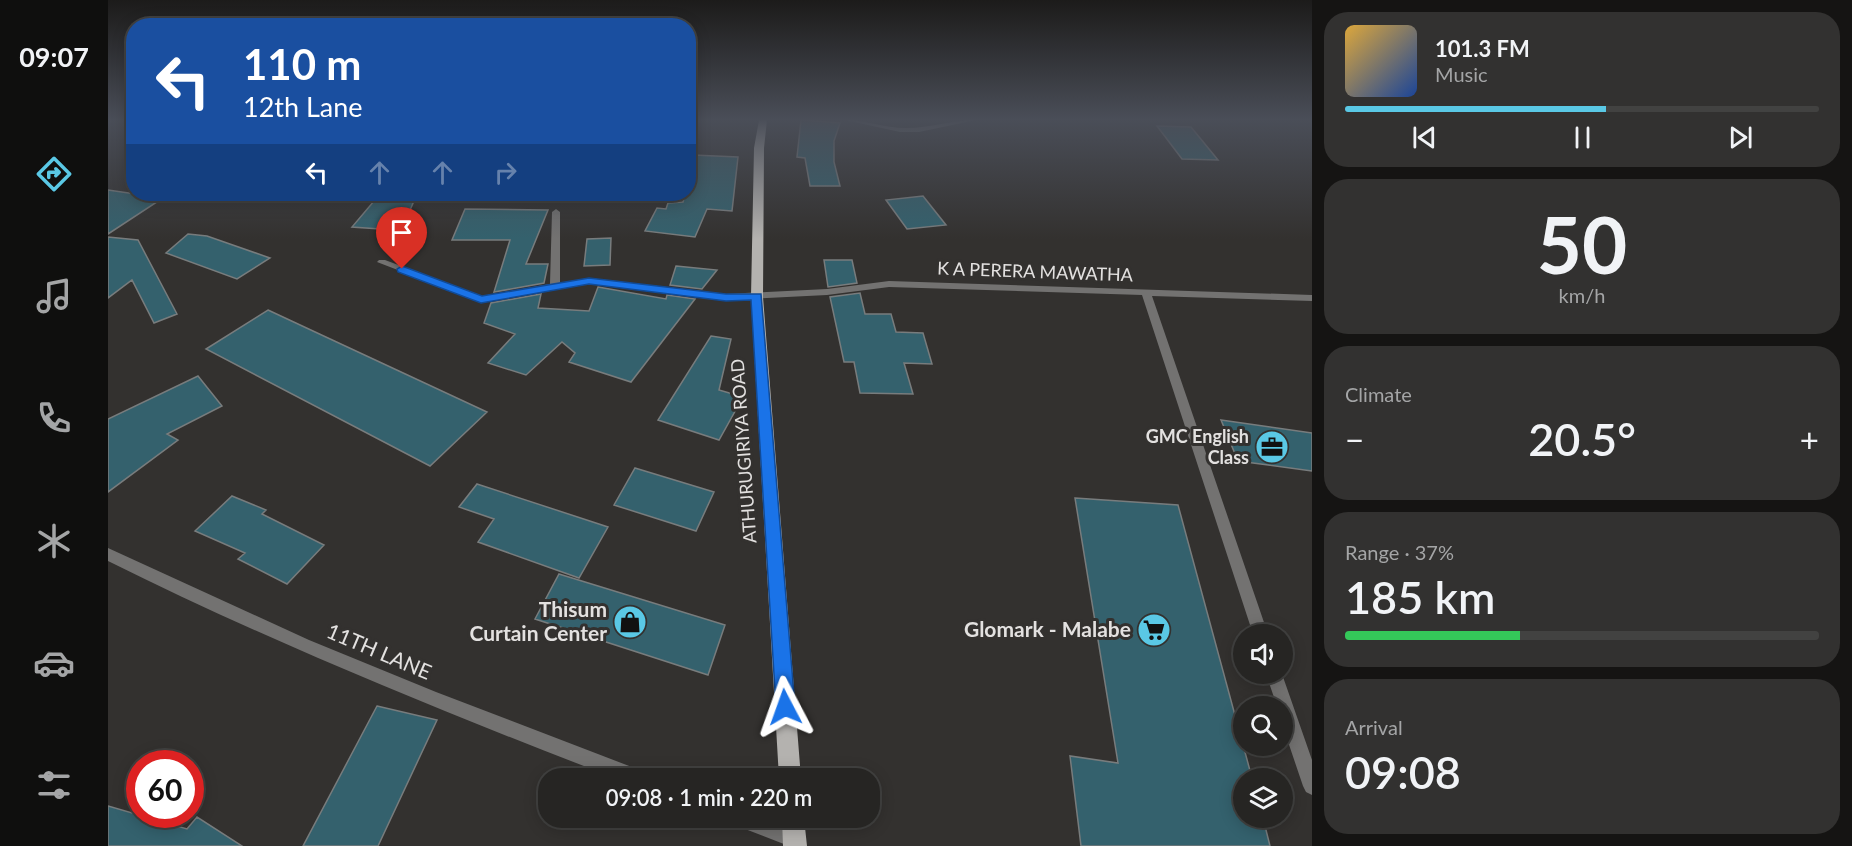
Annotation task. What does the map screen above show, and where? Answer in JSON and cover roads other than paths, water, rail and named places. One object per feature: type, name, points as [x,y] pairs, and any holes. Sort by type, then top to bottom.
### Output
[{"type":"main road","name":"ATHURUGIRIYA ROAD","points":[[759,159],[757,297],[789,768]]},
{"type":"street","points":[[555,287],[556,212]]},
{"type":"street","name":"K A PERERA MAWATHA","points":[[382,262],[481,299],[589,281],[726,297],[827,292],[889,284],[1312,297]]},
{"type":"street","points":[[1146,292],[1258,624]]},
{"type":"street","name":"11TH LANE","points":[[108,554],[161,581],[412,692],[611,768]]},
{"type":"street","points":[[1277,684],[1312,786]]},
{"type":"street","points":[[773,828],[794,834]]},
{"type":"place","name":"GMC English Class","points":[[1272,447]]},
{"type":"place","name":"Thisum Curtain Center","points":[[630,622]]},
{"type":"place","name":"Glomark - Malabe","points":[[1154,630]]}]
